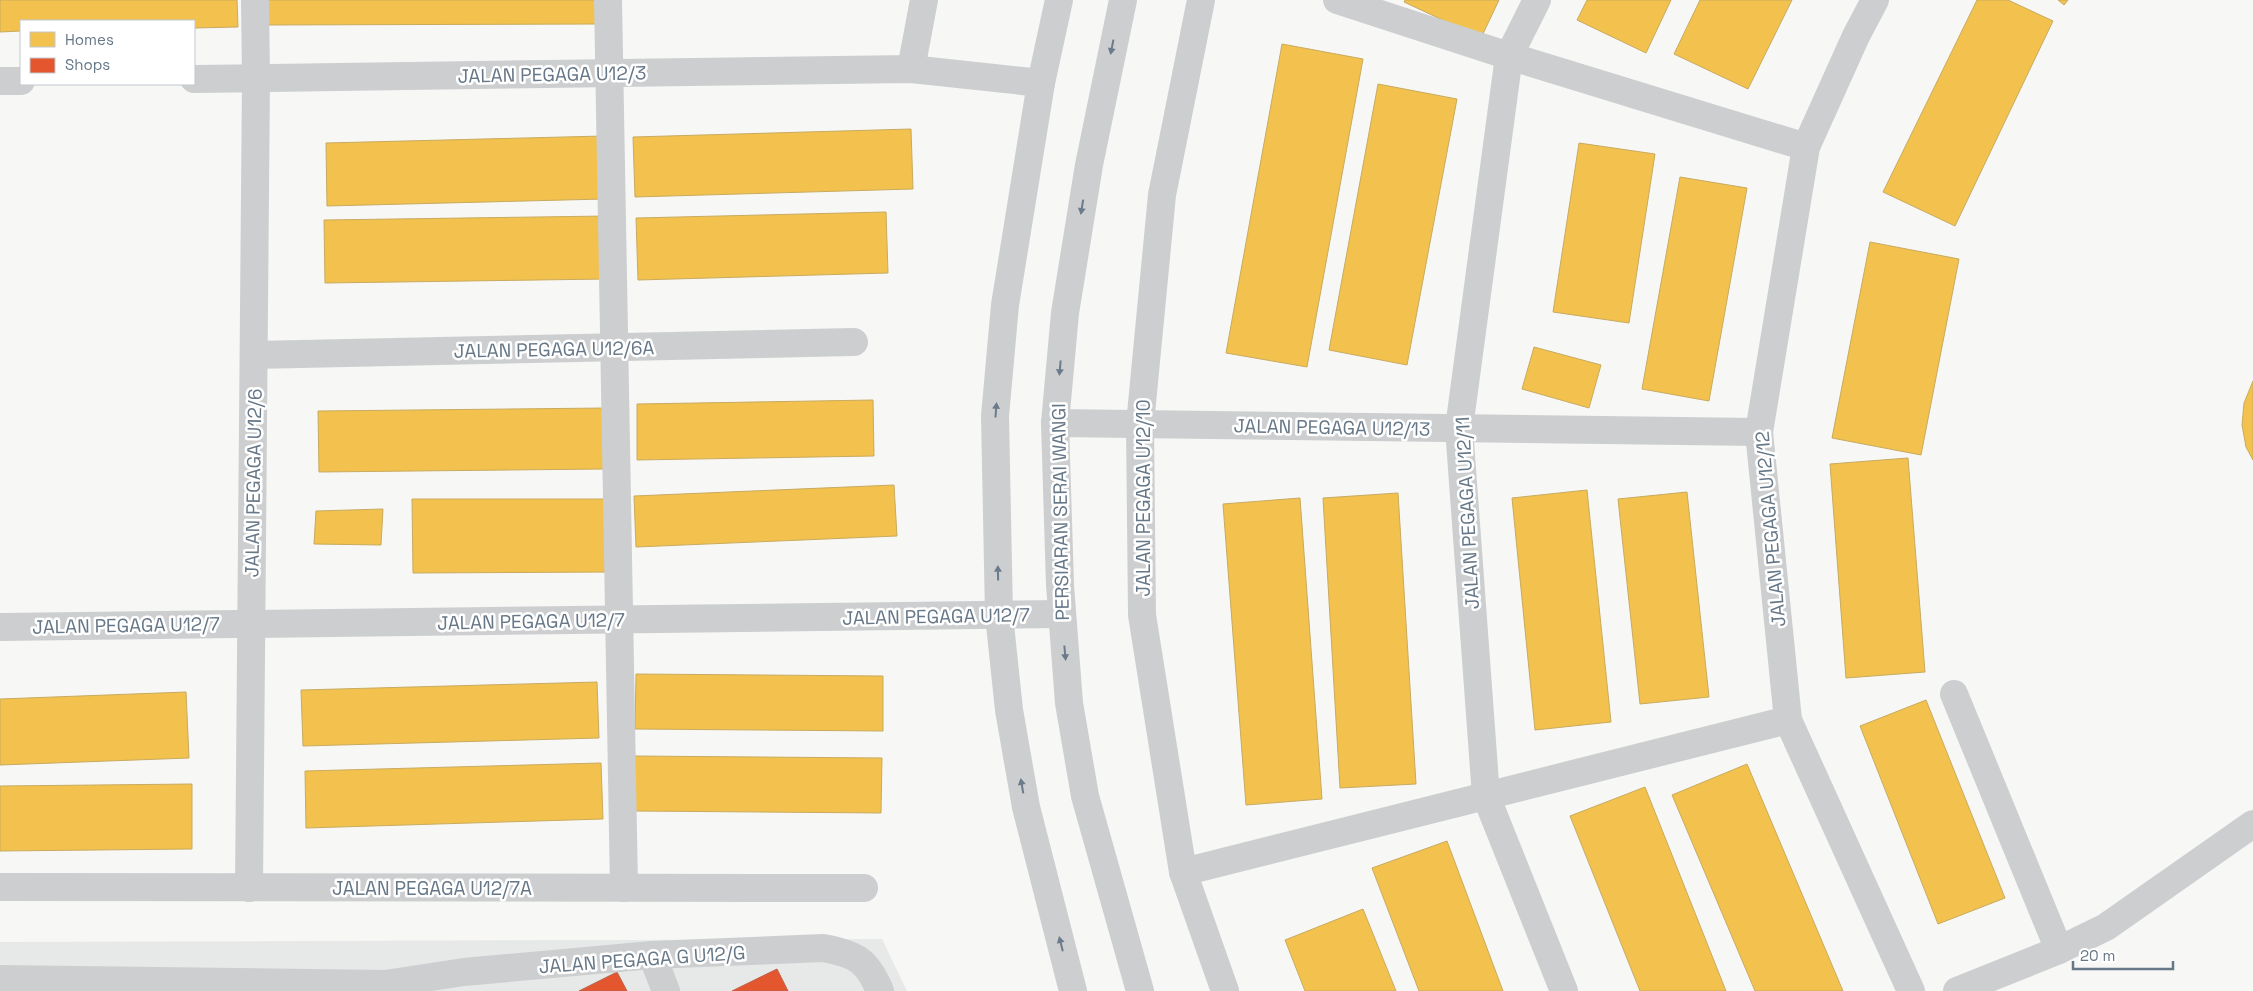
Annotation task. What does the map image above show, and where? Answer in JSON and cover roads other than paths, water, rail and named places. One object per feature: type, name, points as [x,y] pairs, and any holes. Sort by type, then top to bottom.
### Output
[{"type":"street","name":"JALAN PEGAGA U12/6","points":[[249,888],[256,78],[254,0]]},
{"type":"street","points":[[608,0],[624,888]]},
{"type":"street","points":[[911,69],[924,0]]},
{"type":"street","points":[[1059,0],[1042,83],[1005,305],[996,416],[999,615],[1009,710],[1026,807],[1073,991]]},
{"type":"street","name":"PERSIARAN SERAI WANGI","points":[[1123,0],[1089,165],[1065,312],[1055,423],[1062,614],[1069,703],[1086,796],[1140,991]]},
{"type":"street","name":"JALAN PEGAGA U12/10","points":[[1201,0],[1162,195],[1140,424],[1142,615],[1183,872],[1225,991]]},
{"type":"street","points":[[1337,0],[1509,56],[1806,147]]},
{"type":"street","name":"JALAN PEGAGA U12/11","points":[[1537,0],[1509,56],[1459,428],[1486,796],[1564,991]]},
{"type":"street","name":"JALAN PEGAGA U12/12","points":[[1875,0],[1856,36],[1806,147],[1759,432],[1788,720],[1911,991]]},
{"type":"street","name":"JALAN PEGAGA U12/3","points":[[195,79],[911,69],[1042,83]]},
{"type":"street","points":[[0,81],[20,81]]},
{"type":"street","name":"JALAN PEGAGA U12/6A","points":[[254,355],[854,342]]},
{"type":"street","name":"JALAN PEGAGA U12/13","points":[[1055,423],[1759,432]]},
{"type":"street","name":"JALAN PEGAGA U12/7","points":[[0,627],[1062,614]]},
{"type":"street","points":[[1954,694],[2059,950]]},
{"type":"street","points":[[1183,872],[1788,720]]},
{"type":"street","points":[[1957,991],[2059,950],[2106,927],[2253,824]]},
{"type":"street","name":"JALAN PEGAGA U12/7A","points":[[0,888],[864,888]]},
{"type":"street","name":"JALAN PEGAGA G U12/G","points":[[0,979],[388,988],[464,972],[652,955],[823,948],[846,952],[860,960],[872,971],[880,991]]},
{"type":"street","points":[[652,955],[666,991]]}]
